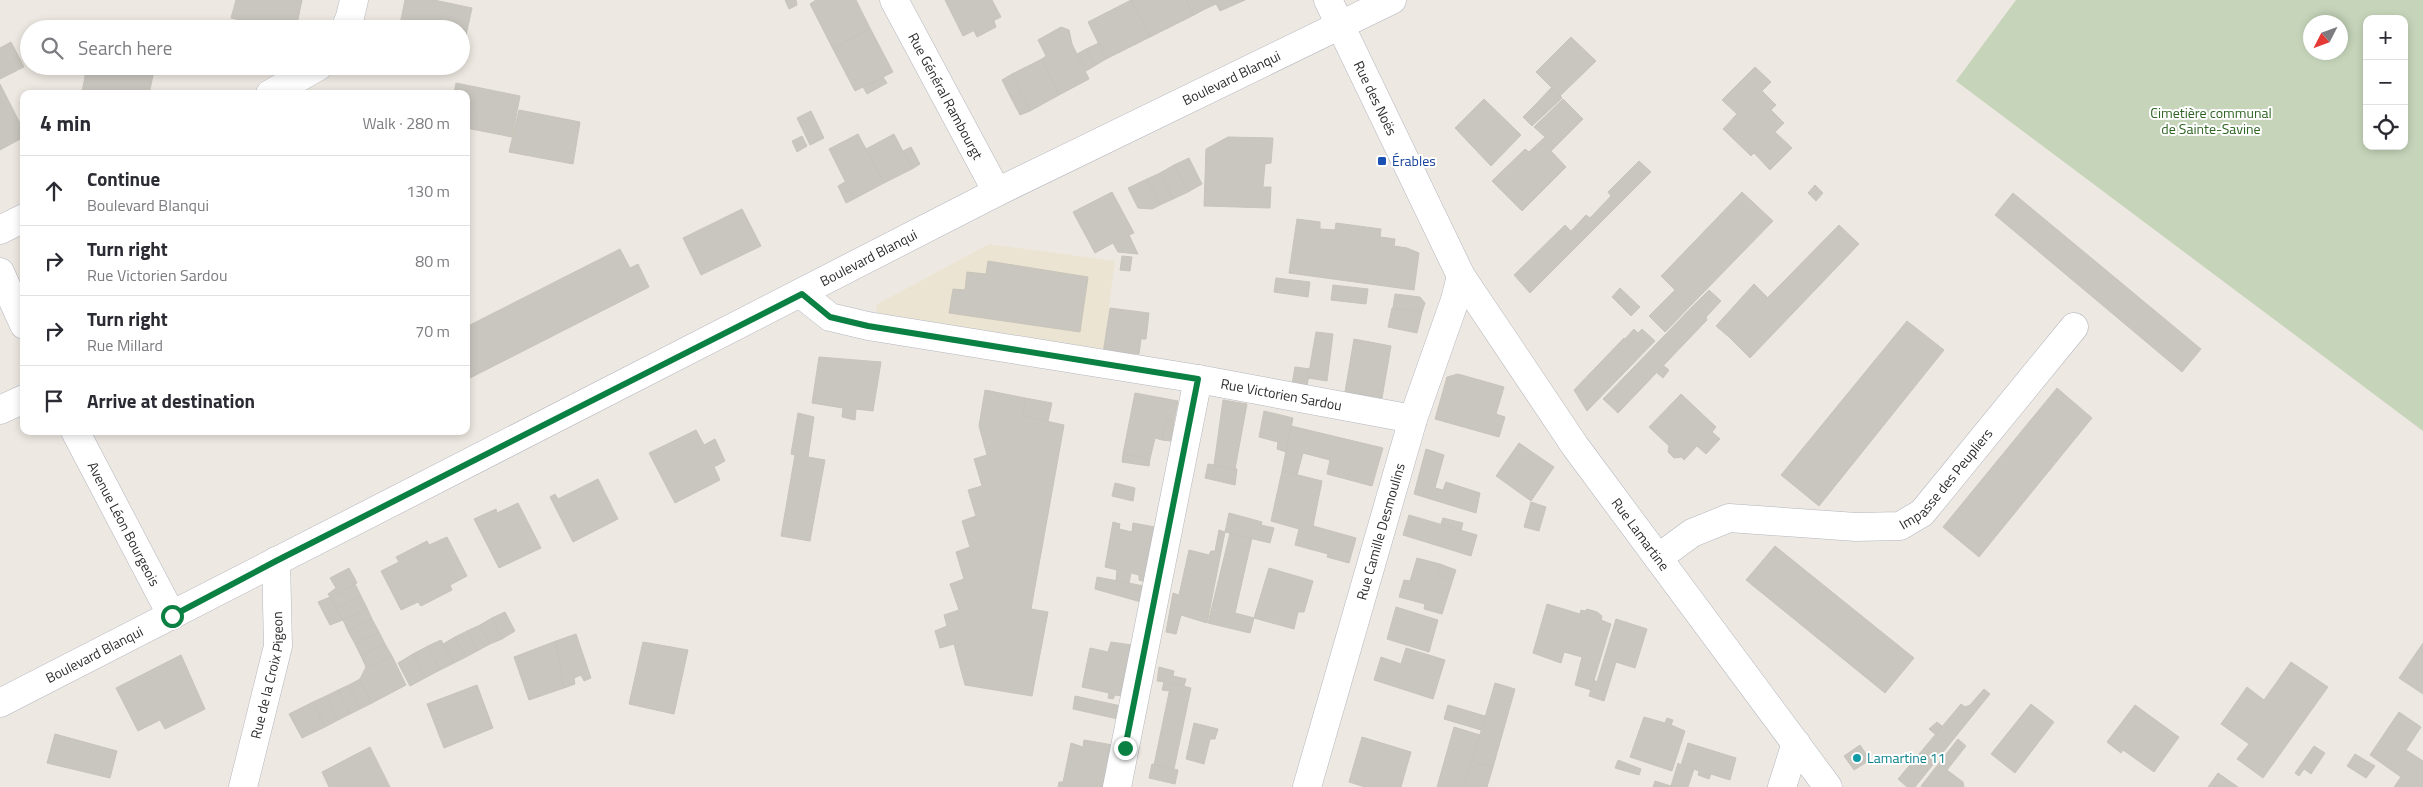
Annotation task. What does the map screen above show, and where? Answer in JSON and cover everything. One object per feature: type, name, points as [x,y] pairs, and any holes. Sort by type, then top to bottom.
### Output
[{"type":"street","points":[[349,20],[354,0]]},
{"type":"street","name":"Rue Général Rambourgt","points":[[894,0],[997,192]]},
{"type":"street","name":"Rue des Noës","points":[[1328,0],[1461,276]]},
{"type":"street","name":"Boulevard Blanqui","points":[[0,703],[802,294],[997,192],[1339,24],[1392,0]]},
{"type":"street","points":[[277,90],[303,75]]},
{"type":"street","points":[[0,230],[20,220]]},
{"type":"street","points":[[0,272],[20,316]]},
{"type":"street","name":"Rue Camille Desmoulins","points":[[1307,787],[1413,419],[1455,300],[1461,276]]},
{"type":"street","name":"Rue Lamartine","points":[[1461,276],[1575,446],[1828,787]]},
{"type":"street","name":"Rue Victorien Sardou","points":[[802,294],[830,317],[868,326],[1198,379],[1413,419]]},
{"type":"street","name":"Impasse des Peupliers","points":[[1658,558],[1692,533],[1729,518],[1856,527],[1900,526],[1922,512],[2074,327]]},
{"type":"street","points":[[1117,787],[1198,379]]},
{"type":"street","points":[[0,410],[20,401]]},
{"type":"street","name":"Avenue Léon Bourgeois","points":[[77,435],[172,616]]},
{"type":"street","name":"Rue de la Croix Pigeon","points":[[243,787],[278,646],[276,561]]},
{"type":"street","points":[[1782,787],[1796,744]]},
{"type":"shaded area","points":[[989,244],[1115,261],[1103,353],[879,319],[876,305]]},
{"type":"green space","name":"Cimetière communal de Sainte-Savine","points":[[2016,0],[2423,0],[2423,431],[1956,81]]},
{"type":"building","points":[[236,0],[302,0],[298,20],[240,20],[231,18]]},
{"type":"building","points":[[405,0],[434,0],[472,8],[469,20],[401,20]]},
{"type":"building","points":[[785,0],[796,0],[797,5],[789,9]]},
{"type":"building","points":[[816,0],[856,0],[870,28],[833,49],[810,4]]},
{"type":"building","points":[[945,0],[992,0],[1001,17],[963,36]]},
{"type":"building","points":[[1131,0],[1150,37],[1106,59],[1088,22]]},
{"type":"building","points":[[1131,0],[1186,0],[1194,15],[1150,37]]},
{"type":"building","points":[[1186,0],[1201,0],[1205,9],[1194,15]]},
{"type":"building","points":[[1201,0],[1214,0],[1216,4],[1205,9]]},
{"type":"building","points":[[1214,0],[1245,0],[1220,11]]},
{"type":"building","points":[[994,21],[996,27],[977,37],[974,31]]},
{"type":"building","points":[[1061,27],[1069,30],[1072,44],[1089,79],[1059,95],[1042,59],[1046,56],[1038,40]]},
{"type":"building","points":[[870,28],[893,72],[855,91],[833,49]]},
{"type":"building","points":[[1571,37],[1596,61],[1560,96],[1536,72]]},
{"type":"building","points":[[11,42],[20,59],[20,69],[0,79],[0,48]]},
{"type":"building","points":[[1099,43],[1106,59],[1096,65],[1086,49]]},
{"type":"building","points":[[1086,49],[1096,65],[1086,71],[1077,54]]},
{"type":"building","points":[[1042,59],[1059,95],[1030,111],[1012,74]]},
{"type":"building","points":[[1755,67],[1771,82],[1762,91],[1776,105],[1771,110],[1784,123],[1775,132],[1792,148],[1770,170],[1754,153],[1751,156],[1723,129],[1737,114],[1722,100]]},
{"type":"building","points":[[1012,74],[1021,92],[1011,98],[1002,80]]},
{"type":"building","points":[[85,75],[153,75],[150,90],[82,90]]},
{"type":"building","points":[[883,77],[887,83],[867,94],[863,87]]},
{"type":"building","points":[[456,83],[520,96],[512,137],[470,129],[470,90],[455,90]]},
{"type":"building","points":[[0,84],[20,123],[20,139],[0,150]]},
{"type":"building","points":[[1552,87],[1562,98],[1546,113],[1536,104]]},
{"type":"building","points":[[1021,92],[1030,111],[1020,115],[1011,98]]},
{"type":"building","points":[[1484,99],[1521,135],[1491,166],[1455,128]]},
{"type":"building","points":[[1563,99],[1583,119],[1551,151],[1566,167],[1522,211],[1492,181],[1525,149],[1529,152],[1545,137],[1534,127]]},
{"type":"building","points":[[1536,104],[1546,113],[1532,126],[1523,117]]},
{"type":"building","points":[[519,110],[580,122],[573,164],[509,152]]},
{"type":"building","points":[[811,111],[824,138],[810,145],[797,118]]},
{"type":"building","points":[[858,134],[884,183],[854,199],[829,149]]},
{"type":"building","points":[[894,134],[912,169],[884,183],[866,149]]},
{"type":"building","points":[[802,136],[807,146],[797,152],[792,141]]},
{"type":"building","points":[[1228,137],[1273,138],[1271,163],[1265,164],[1263,187],[1271,187],[1270,208],[1204,206],[1206,149]]},
{"type":"building","points":[[911,147],[920,164],[912,169],[903,151]]},
{"type":"building","points":[[1189,158],[1202,184],[1188,192],[1174,165]]},
{"type":"building","points":[[1639,161],[1651,172],[1645,178],[1633,167]]},
{"type":"building","points":[[1174,165],[1188,192],[1173,199],[1160,173]]},
{"type":"building","points":[[1633,167],[1645,178],[1530,293],[1514,275],[1565,225],[1571,231],[1586,215],[1590,218],[1611,196],[1608,192]]},
{"type":"building","points":[[1160,173],[1173,199],[1160,205],[1147,179]]},
{"type":"building","points":[[1147,179],[1160,205],[1152,209],[1138,208],[1128,188]]},
{"type":"building","points":[[845,182],[854,199],[846,203],[838,186]]},
{"type":"building","points":[[1815,185],[1823,193],[1816,201],[1808,193]]},
{"type":"building","points":[[1112,192],[1134,233],[1129,235],[1138,254],[1118,252],[1113,243],[1095,253],[1073,212]]},
{"type":"building","points":[[1742,192],[1773,221],[1665,332],[1649,316],[1681,284],[1667,270]]},
{"type":"building","points":[[2013,193],[2201,349],[2182,372],[1995,215]]},
{"type":"building","points":[[742,209],[761,246],[701,275],[683,238]]},
{"type":"building","points":[[1297,219],[1320,222],[1320,229],[1335,230],[1336,223],[1381,229],[1380,237],[1395,239],[1394,246],[1407,248],[1419,253],[1414,290],[1289,273]]},
{"type":"building","points":[[1839,225],[1859,244],[1750,358],[1729,337]]},
{"type":"building","points":[[620,249],[630,268],[638,264],[649,287],[470,378],[470,325]]},
{"type":"building","points":[[1122,256],[1132,257],[1130,271],[1120,270]]},
{"type":"building","points":[[988,261],[1088,277],[1080,332],[949,313],[953,289],[965,290],[967,272],[986,274]]},
{"type":"building","points":[[1667,270],[1681,284],[1675,290],[1661,276]]},
{"type":"building","points":[[1276,278],[1310,282],[1308,297],[1274,292]]},
{"type":"building","points":[[1754,284],[1768,298],[1729,337],[1716,326]]},
{"type":"building","points":[[1333,285],[1368,289],[1366,304],[1331,300]]},
{"type":"building","points":[[1620,288],[1640,307],[1631,316],[1612,297]]},
{"type":"building","points":[[1709,290],[1721,301],[1706,317],[1707,320],[1705,322],[1691,308]]},
{"type":"building","points":[[1395,294],[1420,297],[1425,303],[1422,312],[1393,308]]},
{"type":"building","points":[[1110,308],[1149,313],[1146,339],[1141,339],[1139,354],[1120,352],[1119,355],[1103,353]]},
{"type":"building","points":[[1392,308],[1422,312],[1417,333],[1388,327]]},
{"type":"building","points":[[1691,308],[1705,322],[1618,413],[1603,399]]},
{"type":"building","points":[[1907,321],[1944,350],[1819,506],[1781,475]]},
{"type":"building","points":[[1634,329],[1638,333],[1629,342],[1625,339]]},
{"type":"building","points":[[1642,329],[1655,341],[1587,411],[1574,390],[1624,338],[1629,342]]},
{"type":"building","points":[[1316,332],[1333,334],[1327,381],[1308,378]]},
{"type":"building","points":[[1354,339],[1391,346],[1382,398],[1345,392]]},
{"type":"building","points":[[819,357],[881,362],[873,411],[856,409],[855,420],[842,417],[843,408],[812,403]]},
{"type":"building","points":[[1664,366],[1669,370],[1663,378],[1657,373]]},
{"type":"building","points":[[1295,367],[1310,369],[1307,386],[1292,384]]},
{"type":"building","points":[[1458,374],[1504,387],[1496,414],[1505,417],[1499,437],[1435,419],[1447,377]]},
{"type":"building","points":[[2057,388],[2092,418],[1979,557],[1943,527]]},
{"type":"building","points":[[985,390],[1025,398],[1023,416],[1064,425],[1031,609],[1048,612],[1032,696],[965,685],[954,644],[940,648],[935,631],[947,626],[944,615],[959,610],[950,584],[964,579],[956,552],[970,547],[962,521],[976,516],[968,490],[982,486],[974,459],[987,455],[979,426]]},
{"type":"building","points":[[1135,393],[1178,401],[1174,421],[1166,419],[1162,440],[1155,438],[1150,459],[1123,454]]},
{"type":"building","points":[[1681,394],[1716,427],[1712,432],[1720,439],[1706,454],[1697,446],[1684,460],[1682,457],[1674,458],[1668,452],[1669,446],[1649,427]]},
{"type":"building","points":[[1025,398],[1052,403],[1048,421],[1023,416]]},
{"type":"building","points":[[1223,400],[1247,404],[1235,469],[1214,465]]},
{"type":"building","points":[[1264,411],[1293,418],[1286,452],[1277,449],[1278,442],[1259,437]]},
{"type":"building","points":[[798,413],[814,417],[808,457],[825,460],[810,541],[781,536],[795,455],[791,454]]},
{"type":"building","points":[[1166,419],[1174,421],[1171,441],[1162,440]]},
{"type":"building","points":[[1291,426],[1383,448],[1372,486],[1327,474],[1330,460],[1303,453],[1297,475],[1282,471]]},
{"type":"building","points":[[696,430],[704,445],[715,439],[725,461],[714,467],[720,480],[675,503],[649,453]]},
{"type":"building","points":[[1519,443],[1554,467],[1531,501],[1496,476]]},
{"type":"building","points":[[1426,449],[1444,455],[1435,488],[1443,490],[1446,482],[1480,493],[1476,513],[1414,494]]},
{"type":"building","points":[[1123,454],[1150,459],[1149,466],[1122,462]]},
{"type":"building","points":[[1208,464],[1237,469],[1235,485],[1205,478]]},
{"type":"building","points":[[1282,471],[1322,481],[1313,526],[1356,538],[1349,563],[1327,557],[1328,554],[1295,545],[1299,529],[1271,521]]},
{"type":"building","points":[[598,479],[618,519],[573,542],[550,497],[555,494],[558,499]]},
{"type":"building","points":[[1115,483],[1135,488],[1133,501],[1112,496]]},
{"type":"building","points":[[1531,502],[1546,507],[1539,531],[1524,527]]},
{"type":"building","points":[[518,503],[541,548],[499,568],[474,519],[496,509],[497,513]]},
{"type":"building","points":[[1229,513],[1262,522],[1261,525],[1274,528],[1270,543],[1225,532]]},
{"type":"building","points":[[1409,515],[1477,535],[1471,556],[1403,535]]},
{"type":"building","points":[[1443,518],[1463,523],[1461,530],[1441,524]]},
{"type":"building","points":[[1113,522],[1120,524],[1119,529],[1132,532],[1133,523],[1155,527],[1145,582],[1139,580],[1139,575],[1131,573],[1129,583],[1116,581],[1117,570],[1105,567]]},
{"type":"building","points":[[1219,530],[1225,532],[1207,623],[1181,615],[1176,634],[1166,632],[1173,593],[1179,595],[1189,550],[1209,555],[1211,551],[1215,551]]},
{"type":"building","points":[[1230,533],[1252,538],[1235,613],[1254,618],[1250,633],[1208,623]]},
{"type":"building","points":[[447,537],[467,576],[450,585],[452,590],[421,606],[418,602],[401,610],[381,571],[399,562],[396,557],[427,541],[429,545]]},
{"type":"building","points":[[1775,546],[1914,658],[1885,693],[1746,580]]},
{"type":"building","points":[[1417,558],[1440,564],[1437,574],[1453,579],[1442,614],[1424,609],[1425,604],[1399,597],[1404,580],[1410,581]]},
{"type":"building","points":[[1440,564],[1456,570],[1453,579],[1437,574]]},
{"type":"building","points":[[349,568],[357,583],[330,597],[328,594],[336,588],[330,578]]},
{"type":"building","points":[[1269,568],[1313,581],[1304,612],[1298,612],[1294,629],[1254,618]]},
{"type":"building","points":[[1097,577],[1144,586],[1141,602],[1095,589]]},
{"type":"building","points":[[355,584],[361,596],[336,609],[330,597]]},
{"type":"building","points":[[361,596],[367,608],[343,620],[336,609]]},
{"type":"building","points":[[330,597],[343,620],[330,625],[318,602]]},
{"type":"building","points":[[1547,604],[1580,614],[1581,610],[1585,611],[1587,609],[1597,612],[1602,616],[1601,620],[1611,624],[1591,690],[1575,685],[1582,657],[1564,652],[1561,663],[1533,653]]},
{"type":"building","points":[[1396,607],[1438,620],[1429,652],[1387,639]]},
{"type":"building","points":[[367,608],[372,619],[348,631],[343,620]]},
{"type":"building","points":[[505,612],[515,631],[502,639],[492,618]]},
{"type":"building","points":[[492,618],[502,639],[490,644],[480,625]]},
{"type":"building","points":[[372,619],[379,632],[355,644],[348,631]]},
{"type":"building","points":[[1616,619],[1647,629],[1635,668],[1616,662],[1604,701],[1589,696],[1594,680],[1597,682]]},
{"type":"building","points":[[480,625],[490,644],[477,651],[467,631]]},
{"type":"building","points":[[467,631],[477,651],[466,657],[455,637]]},
{"type":"building","points":[[379,632],[385,644],[361,656],[355,644]]},
{"type":"building","points":[[576,634],[591,678],[584,681],[581,675],[574,678],[575,684],[564,688],[556,641]]},
{"type":"building","points":[[455,637],[466,657],[454,663],[443,644]]},
{"type":"building","points":[[441,640],[454,663],[440,670],[428,646]]},
{"type":"building","points":[[556,641],[564,688],[529,700],[514,657]]},
{"type":"building","points":[[643,642],[688,650],[674,714],[629,704]]},
{"type":"building","points":[[1111,642],[1132,645],[1123,696],[1115,695],[1113,699],[1108,698],[1109,693],[1082,687],[1090,648],[1108,652]]},
{"type":"building","points":[[2423,643],[2423,694],[2399,678]]},
{"type":"building","points":[[385,644],[392,656],[366,667],[361,656]]},
{"type":"building","points":[[428,646],[440,670],[425,678],[413,654]]},
{"type":"building","points":[[1406,648],[1445,660],[1433,699],[1374,680],[1381,657],[1401,664]]},
{"type":"building","points":[[413,654],[425,678],[410,686],[398,663]]},
{"type":"building","points":[[181,655],[205,709],[165,729],[160,720],[138,731],[116,688]]},
{"type":"building","points":[[392,656],[406,685],[372,703],[360,679],[366,667]]},
{"type":"building","points":[[2291,662],[2328,687],[2263,778],[2237,759],[2249,744],[2221,724],[2247,687],[2264,700]]},
{"type":"building","points":[[1159,667],[1174,671],[1173,676],[1186,679],[1184,686],[1171,683],[1170,691],[1162,690],[1164,682],[1157,681]]},
{"type":"building","points":[[360,679],[372,703],[360,709],[349,685]]},
{"type":"building","points":[[1171,683],[1191,688],[1174,769],[1154,765]]},
{"type":"building","points":[[1495,683],[1515,689],[1493,767],[1472,762]]},
{"type":"building","points":[[349,685],[360,709],[350,714],[338,690]]},
{"type":"building","points":[[477,685],[493,728],[444,748],[427,704]]},
{"type":"building","points":[[1984,689],[1990,694],[1915,787],[1907,787],[1898,779],[1961,704],[1965,707],[1970,705]]},
{"type":"building","points":[[338,690],[350,714],[338,720],[326,696]]},
{"type":"building","points":[[326,696],[338,720],[325,727],[313,702]]},
{"type":"building","points":[[1075,696],[1121,706],[1118,719],[1073,709]]},
{"type":"building","points":[[313,702],[325,727],[302,738],[289,714]]},
{"type":"building","points":[[2031,704],[2054,722],[2015,773],[1991,754]]},
{"type":"building","points":[[1448,705],[1485,716],[1481,730],[1444,719]]},
{"type":"building","points":[[2135,705],[2179,737],[2154,772],[2123,750],[2121,753],[2107,742]]},
{"type":"building","points":[[2399,712],[2421,727],[2406,750],[2423,761],[2423,787],[2394,787],[2401,777],[2370,755]]},
{"type":"building","points":[[1644,717],[1665,723],[1667,718],[1673,720],[1671,725],[1685,731],[1672,771],[1630,757]]},
{"type":"building","points":[[1937,722],[1942,726],[1936,735],[1929,729]]},
{"type":"building","points":[[1194,723],[1218,729],[1215,739],[1210,739],[1204,764],[1186,759]]},
{"type":"building","points":[[1454,727],[1480,735],[1464,787],[1437,787]]},
{"type":"building","points":[[55,734],[117,751],[110,778],[47,763]]},
{"type":"building","points":[[1362,737],[1411,752],[1401,787],[1365,787],[1349,782]]},
{"type":"building","points":[[1958,739],[1966,746],[1947,770],[1963,782],[1964,787],[1922,787],[1921,786]]},
{"type":"building","points":[[1084,740],[1113,745],[1105,787],[1058,787],[1059,782],[1063,782],[1071,743],[1083,747]]},
{"type":"building","points":[[1688,743],[1736,758],[1730,780],[1711,774],[1709,779],[1698,775],[1699,771],[1694,769],[1688,787],[1671,786],[1678,763],[1681,765]]},
{"type":"building","name":"Lamartine 11","points":[[1860,745],[1870,760],[1854,770],[1844,756]]},
{"type":"building","points":[[2314,746],[2325,753],[2311,774],[2304,769],[2299,776],[2295,773]]},
{"type":"building","points":[[370,747],[390,787],[329,787],[322,772]]},
{"type":"building","points":[[2355,754],[2375,766],[2366,778],[2347,766]]},
{"type":"building","points":[[1618,760],[1641,769],[1639,775],[1615,768]]},
{"type":"building","points":[[1472,762],[1493,767],[1487,787],[1464,787]]},
{"type":"building","points":[[1152,764],[1178,770],[1175,784],[1149,778]]},
{"type":"building","points":[[2218,773],[2238,787],[2208,787]]},
{"type":"building","points":[[1655,781],[1671,786],[1675,787],[1653,787]]},
{"type":"place","name":"Érables","points":[[1382,161]]},
{"type":"place","name":"Lamartine 11","points":[[1857,758]]},
{"type":"route","points":[[172,616],[276,561],[802,294],[830,317],[868,326],[1198,379],[1125,748]]}]
